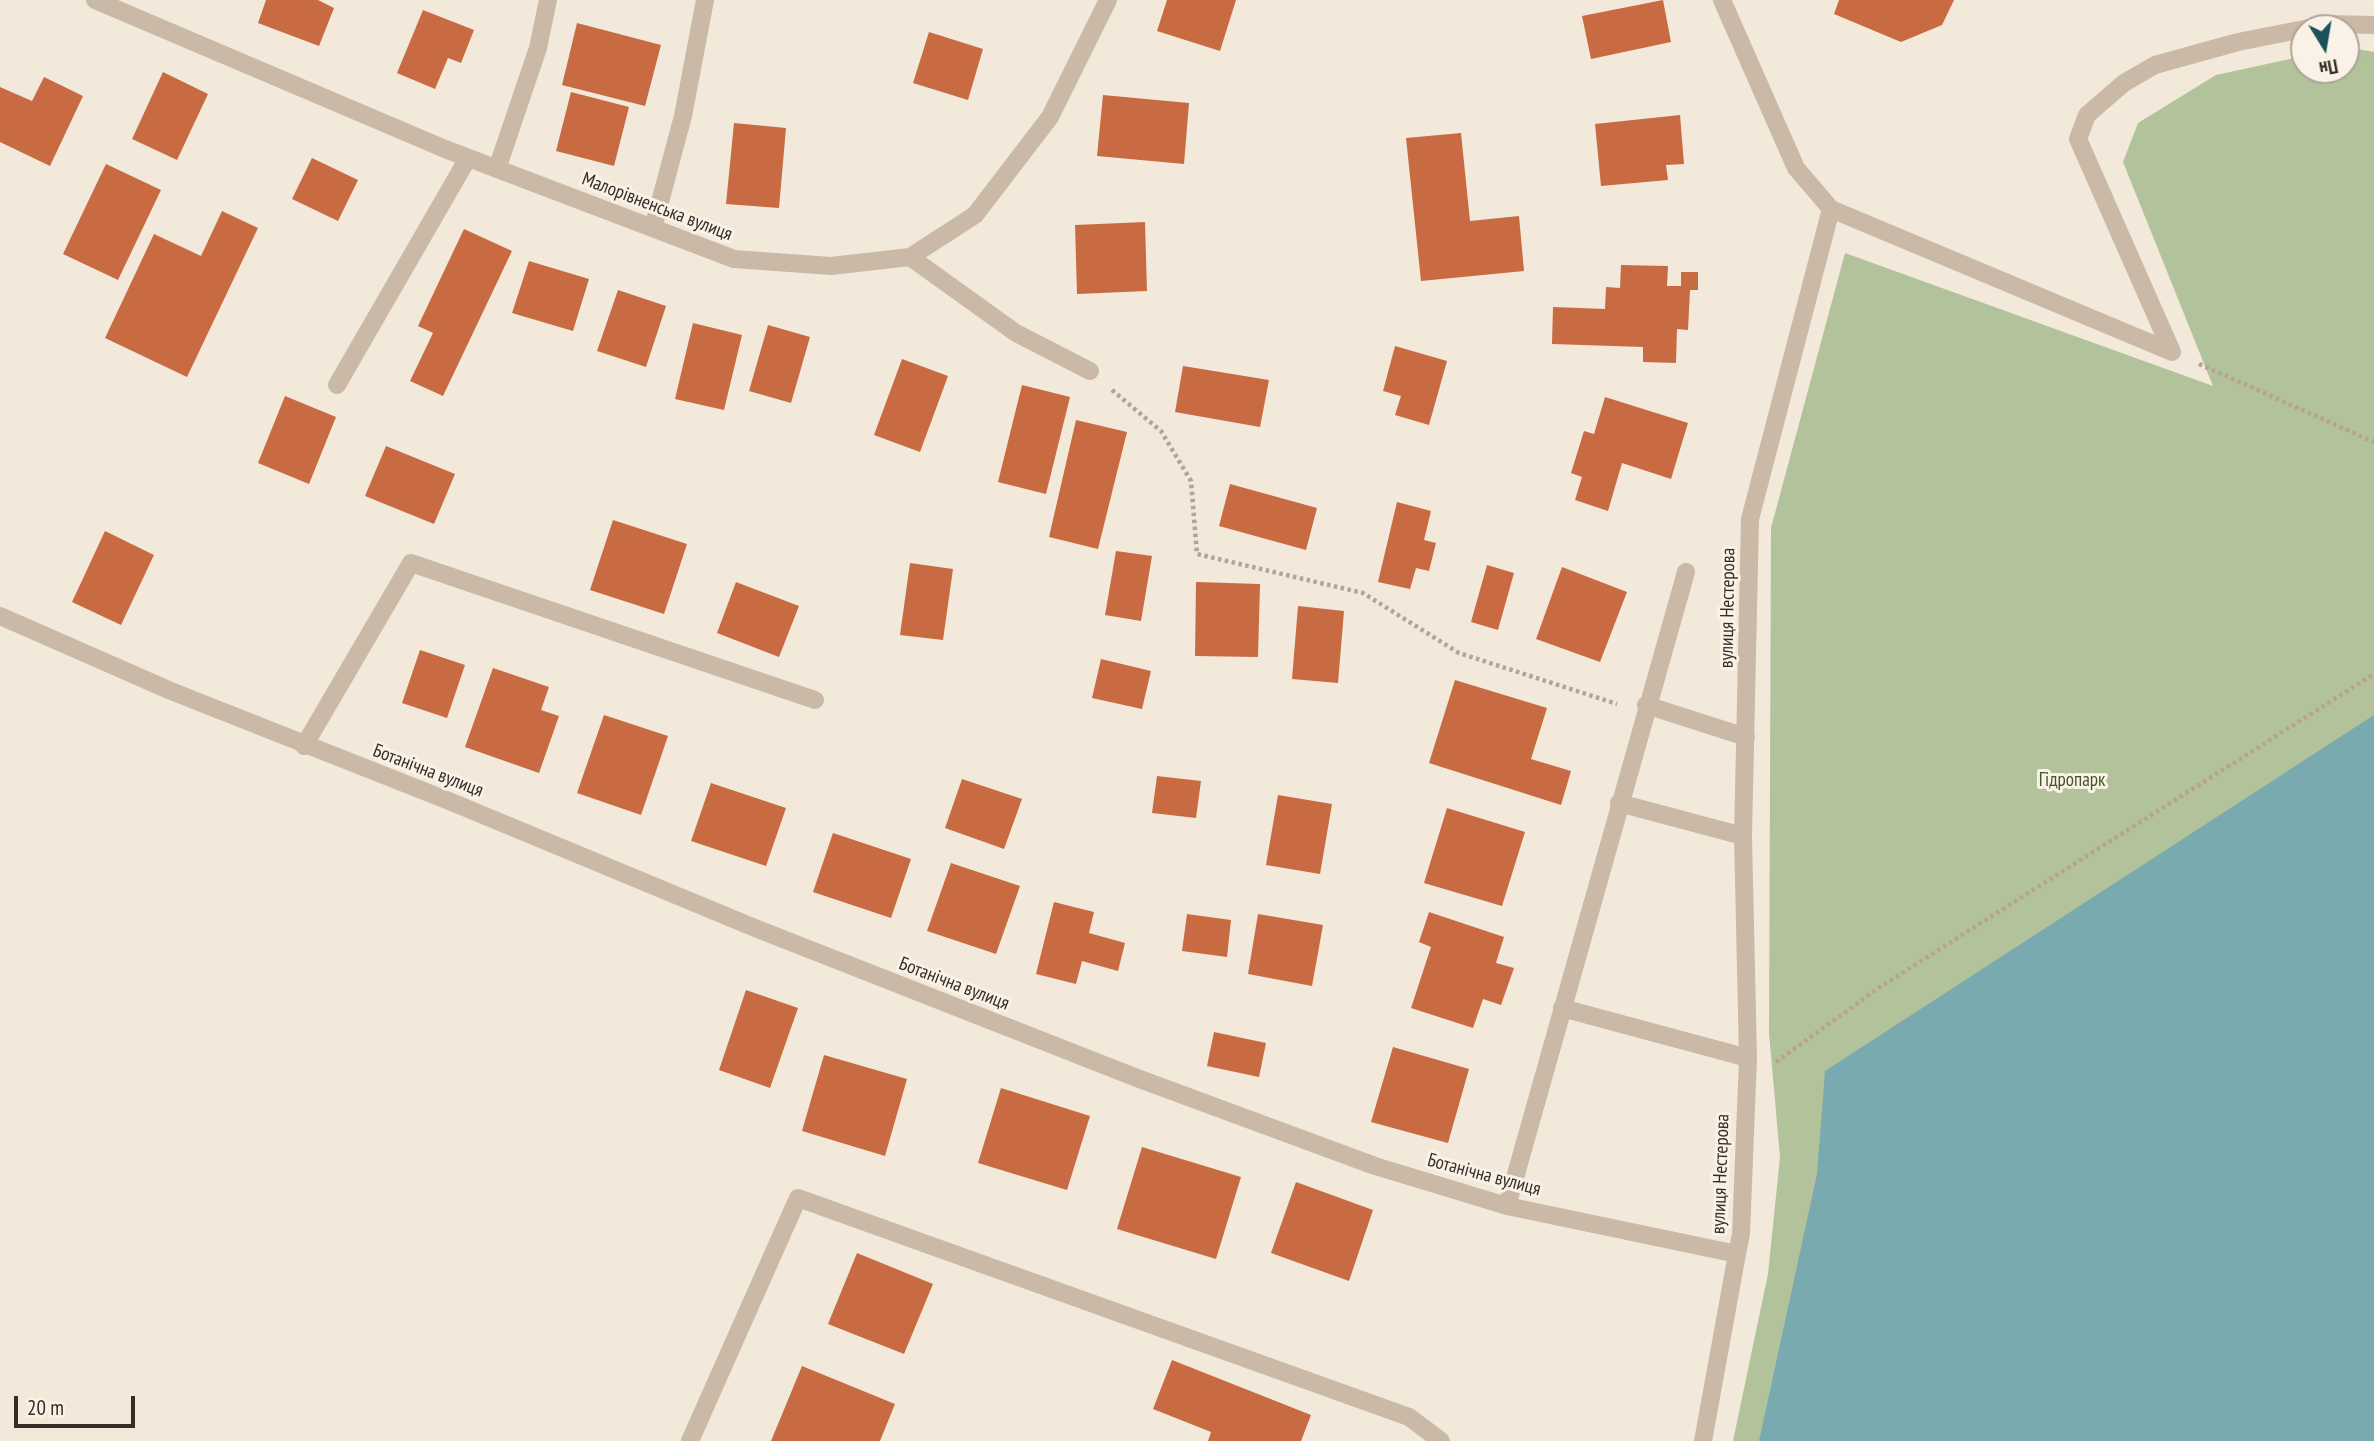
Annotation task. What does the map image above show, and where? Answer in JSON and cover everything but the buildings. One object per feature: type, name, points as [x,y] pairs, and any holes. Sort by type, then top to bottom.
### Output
[{"type":"street","name":"Малорівненська вулиця","points":[[95,0],[468,158],[734,259],[831,266],[910,257],[975,215],[1050,117],[1108,0]]},
{"type":"street","points":[[497,169],[538,48],[548,0]]},
{"type":"street","points":[[653,228],[683,116],[705,0]]},
{"type":"street","points":[[1723,0],[1796,168],[1831,209],[2172,352]]},
{"type":"street","points":[[2172,352],[2078,139],[2087,115],[2124,83],[2155,65],[2238,42],[2290,31]]},
{"type":"street","points":[[337,384],[468,158]]},
{"type":"street","name":"вулиця Нестерова","points":[[1737,1254],[1741,1234],[1748,1058],[1743,836],[1750,519],[1831,209]]},
{"type":"street","points":[[910,257],[1016,333],[1090,372]]},
{"type":"street","points":[[304,746],[411,563],[815,700]]},
{"type":"street","points":[[1507,1206],[1645,709],[1686,572]]},
{"type":"street","name":"Ботанічна вулиця","points":[[0,616],[304,746],[449,801],[755,928],[1136,1078],[1375,1166],[1507,1206],[1737,1254]]},
{"type":"street","points":[[1645,709],[1746,737]]},
{"type":"street","points":[[1619,803],[1743,836]]},
{"type":"street","points":[[1562,1008],[1748,1058]]},
{"type":"street","points":[[690,1441],[798,1198],[1409,1417],[1441,1441]]},
{"type":"street","points":[[1703,1441],[1737,1254]]},
{"type":"path","points":[[2172,352],[2374,442]]},
{"type":"path","points":[[1090,372],[1161,431],[1191,481],[1197,554],[1363,593],[1459,653],[1645,709]]},
{"type":"path","points":[[1746,1084],[1880,987],[2374,674]]},
{"type":"green space","name":"Гідропарк","points":[[2360,50],[2374,52],[2374,1441],[1733,1441],[1768,1274],[1780,1157],[1769,1033],[1771,528],[1845,253],[2213,386],[2123,162],[2138,123],[2216,75],[2290,59],[2290,84],[2360,84]]},
{"type":"water","points":[[2374,715],[2374,1441],[1759,1441],[1817,1174],[1825,1071]]}]
